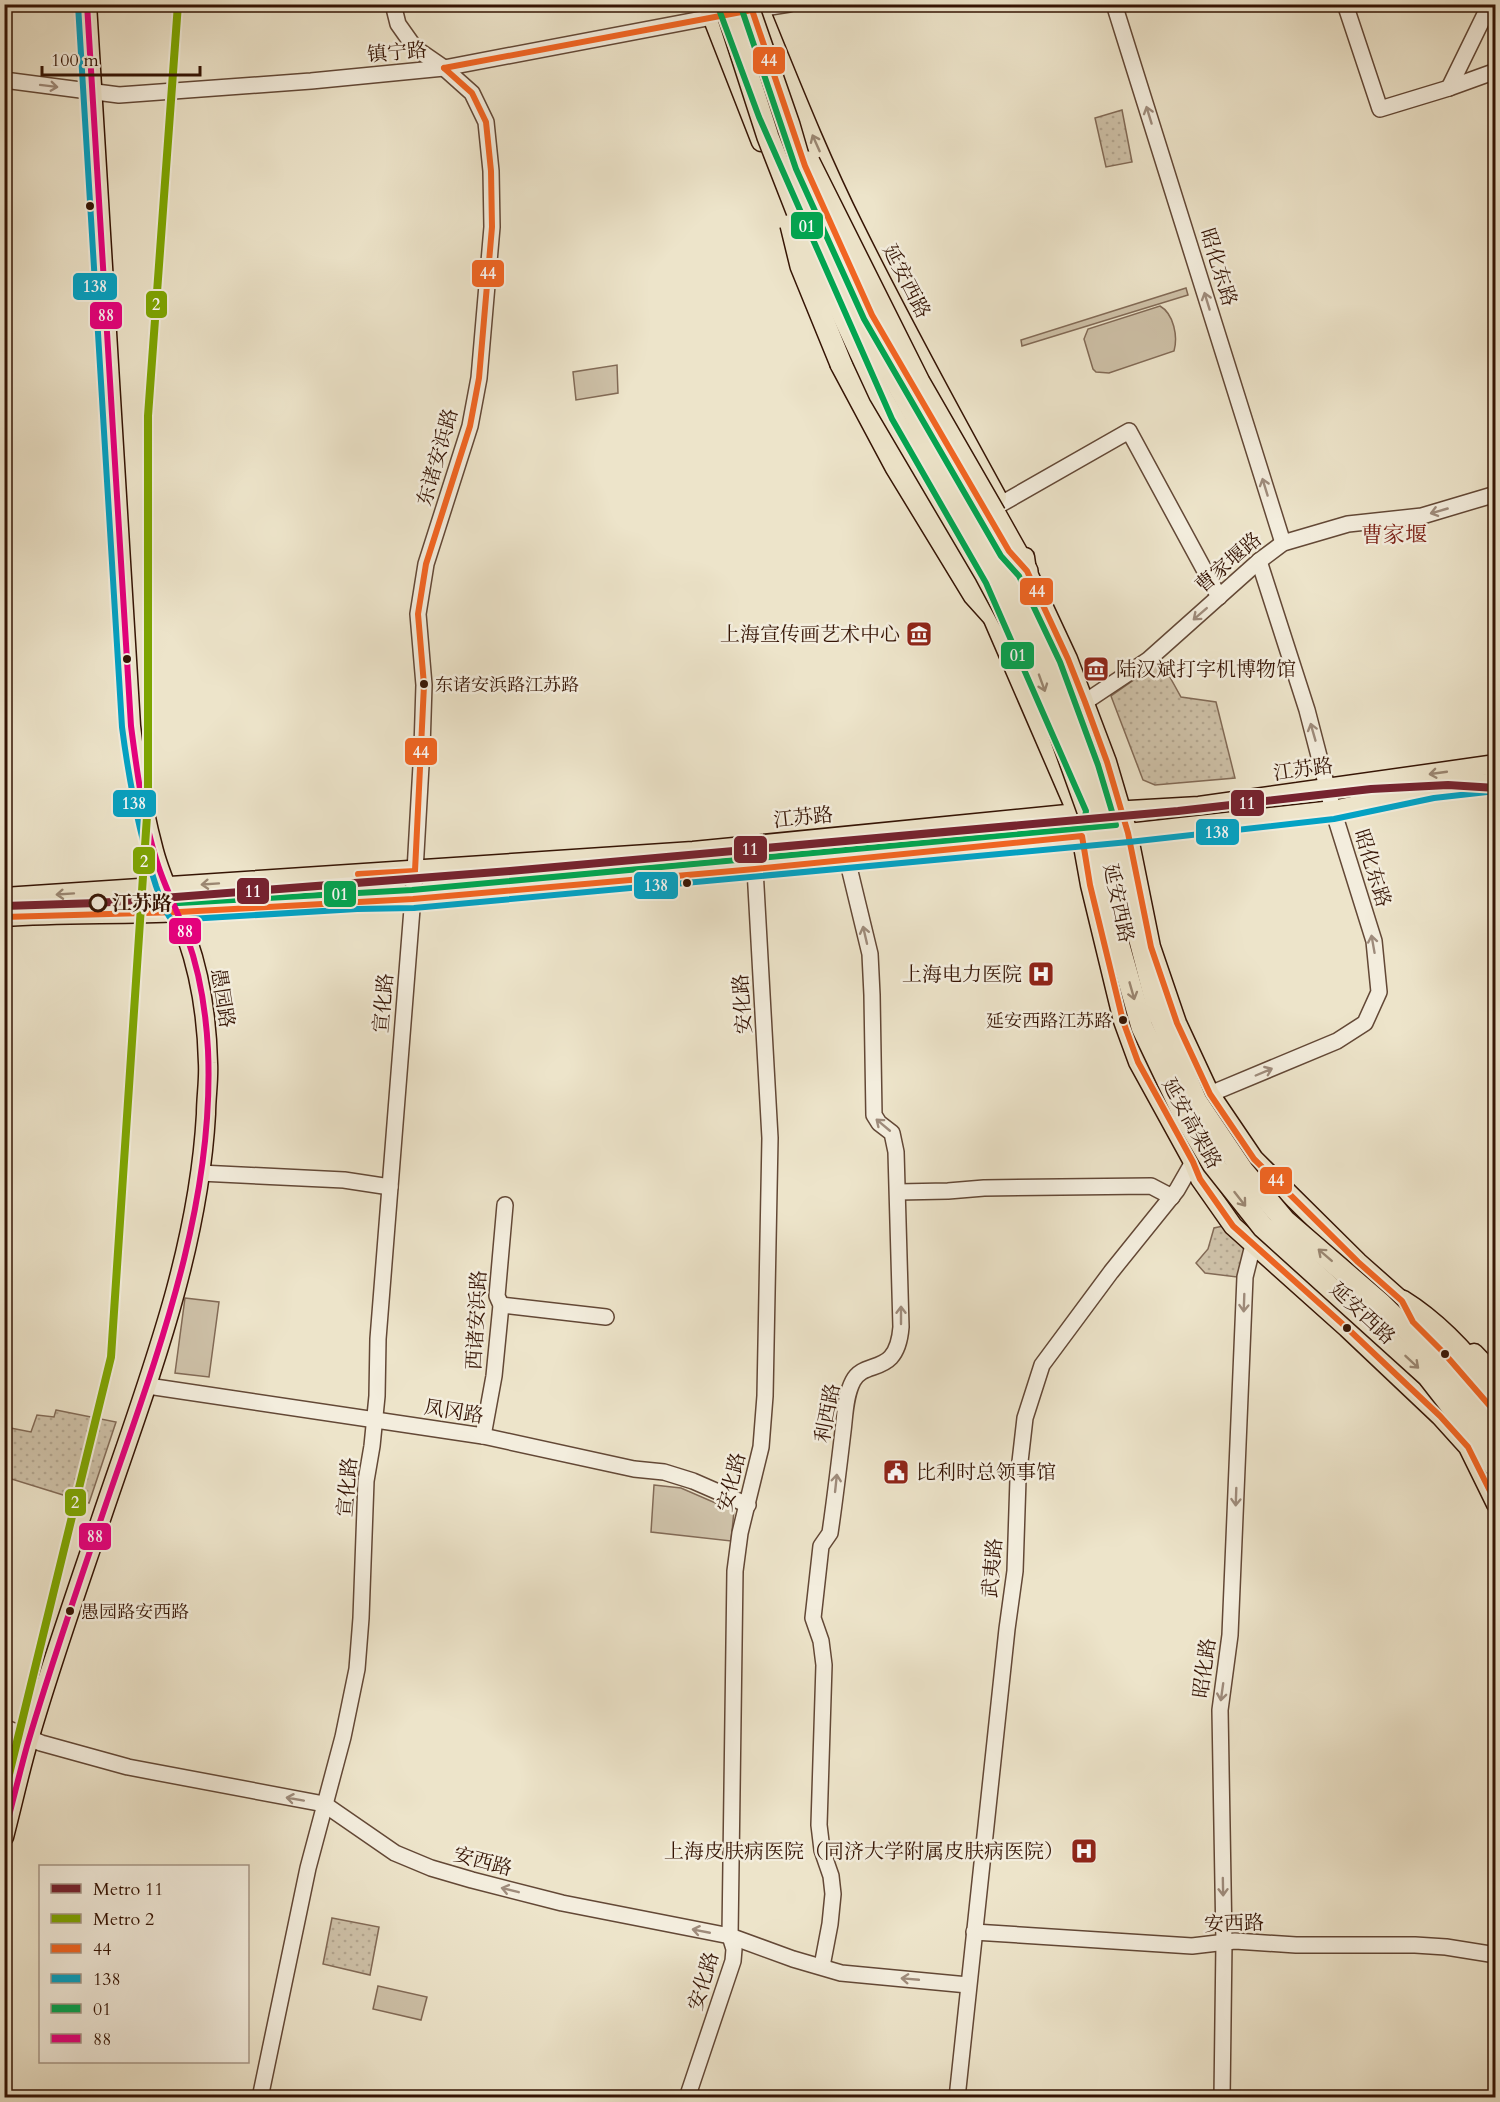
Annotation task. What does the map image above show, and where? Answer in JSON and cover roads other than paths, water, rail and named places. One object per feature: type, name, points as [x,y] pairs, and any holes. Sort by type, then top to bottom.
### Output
[{"type":"highway","name":"延安高架路","points":[[750,6],[810,197],[851,291],[898,387],[1003,567],[1056,666],[1113,823],[1127,890],[1159,1014],[1196,1101],[1243,1171],[1285,1221],[1381,1304],[1440,1362],[1496,1434]]},
{"type":"highway","name":"延安高架路","points":[[714,9],[807,237],[880,395],[986,575],[1038,672],[1093,825],[1114,928],[1142,1027],[1184,1115],[1213,1164],[1263,1227],[1428,1376],[1474,1435],[1496,1468]]},
{"type":"highway","points":[[789,125],[827,196],[919,382],[998,509],[1028,571]]},
{"type":"highway","points":[[768,137],[801,266],[841,364],[896,467],[974,595],[992,615]]},
{"type":"highway","points":[[1402,1301],[1418,1311],[1446,1336],[1478,1369],[1496,1394]]},
{"type":"main road","name":"愚园路","points":[[4,1837],[29,1737],[100,1521],[148,1386],[178,1287],[196,1206],[204,1135],[208,1066],[206,1017],[198,977],[187,937],[165,887],[154,851],[141,796],[131,726],[87,4]]},
{"type":"main road","name":"延安西路","points":[[750,6],[763,17],[799,106],[866,252],[998,509]]},
{"type":"main road","name":"延安西路","points":[[750,6],[805,166],[872,315],[1009,550],[1028,571],[1068,659],[1085,702],[1128,833],[1151,946],[1177,1023],[1210,1094],[1254,1159],[1358,1262],[1402,1301],[1438,1315],[1496,1376]]},
{"type":"main road","name":"延安西路","points":[[714,9],[751,120],[884,423],[992,615],[1077,813],[1090,885],[1123,1021],[1138,1062],[1200,1179],[1233,1226],[1347,1328],[1440,1416],[1468,1447],[1496,1504]]},
{"type":"main road","points":[[847,260],[866,252]]},
{"type":"main road","points":[[885,339],[906,327]]},
{"type":"main road","name":"江苏路","points":[[4,897],[693,851],[1077,813],[1199,806],[1496,764]]},
{"type":"main road","points":[[4,917],[176,912],[357,900],[413,899],[755,869],[1128,833],[1333,810],[1433,789],[1496,782]]},
{"type":"main road","name":"延安西路","points":[[1402,1301],[1413,1322],[1496,1414]]},
{"type":"street","name":"东诸安浜路","points":[[393,4],[398,24],[415,48],[444,68],[472,93],[486,122],[491,171],[492,227],[479,378],[470,426],[426,564],[418,614],[424,685],[415,871]]},
{"type":"street","name":"镇宁路","points":[[4,80],[119,95],[444,68],[714,9],[789,4]]},
{"type":"street","name":"昭化东路","points":[[1114,4],[1283,543]]},
{"type":"street","points":[[1345,4],[1380,108],[1449,88],[1496,71]]},
{"type":"street","points":[[1449,88],[1490,4]]},
{"type":"street","points":[[998,509],[1129,431],[1219,597]]},
{"type":"street","name":"曹家堰路","points":[[1085,702],[1148,660],[1259,561],[1283,543],[1347,524],[1422,516],[1496,494]]},
{"type":"street","name":"昭化东路","points":[[1210,1094],[1337,1041],[1365,1023],[1379,992],[1374,941],[1333,810],[1307,710],[1259,561]]},
{"type":"street","name":"利西路","points":[[822,1966],[833,1894],[820,1837],[823,1649],[813,1618],[821,1546],[830,1533],[845,1414],[852,1383],[857,1375],[879,1367],[889,1360],[897,1349],[901,1335],[901,1274],[894,1139],[889,1129],[876,1120],[873,1109],[872,970],[847,860]]},
{"type":"street","name":"安化路","points":[[687,2097],[733,1961],[734,1949],[730,1936],[735,1571],[737,1551],[761,1447],[765,1396],[770,1138],[755,869]]},
{"type":"street","name":"宣化路","points":[[260,2097],[301,1900],[348,1715],[357,1669],[366,1481],[375,1421],[378,1339],[415,871]]},
{"type":"street","name":"武夷路","points":[[957,2097],[1006,1629],[1015,1571],[1018,1479],[1025,1418],[1042,1365],[1117,1263],[1172,1197],[1192,1162],[1210,1094]]},
{"type":"street","points":[[200,1173],[344,1180],[390,1187]]},
{"type":"street","points":[[898,1192],[984,1188],[1151,1186],[1172,1197]]},
{"type":"street","name":"西诸安浜路","points":[[483,1436],[494,1376],[501,1305],[497,1296],[505,1205]]},
{"type":"street","name":"昭化路","points":[[1222,2097],[1224,1942],[1220,1710],[1230,1635],[1245,1277],[1253,1245]]},
{"type":"street","points":[[501,1305],[606,1317]]},
{"type":"street","name":"凤冈路","points":[[148,1386],[483,1436],[634,1469],[664,1472],[693,1481],[748,1505]]},
{"type":"street","name":"安西路","points":[[4,1727],[54,1748],[128,1767],[324,1804],[395,1853],[431,1868],[562,1903],[730,1936],[793,1959],[841,1972],[968,1984]]},
{"type":"street","name":"安西路","points":[[974,1932],[1192,1946],[1224,1942],[1415,1945],[1496,1954]]},
{"type":"metro line","name":"2","points":[[4,1795],[111,1357],[148,801],[148,416],[178,4]]},
{"type":"metro line","name":"11","points":[[4,906],[98,903],[510,871],[1178,811],[1371,789],[1448,785],[1496,788]]},
{"type":"place","name":"上海宣传画艺术中心","points":[[919,634]]},
{"type":"place","name":"陆汉斌打字机博物馆","points":[[1096,669]]},
{"type":"place","name":"东诸安浜路江苏路","points":[[424,684]]},
{"type":"place","name":"江苏路","points":[[98,903]]},
{"type":"place","name":"上海电力医院","points":[[1041,974]]},
{"type":"place","name":"延安西路江苏路","points":[[1123,1020]]},
{"type":"place","name":"比利时总领事馆","points":[[896,1472]]},
{"type":"place","name":"愚园路安西路","points":[[70,1611]]},
{"type":"place","name":"上海皮肤病医院（同济大学附属皮肤病医院）","points":[[1084,1851]]},
{"type":"district","name":"曹家堰","points":[[1394,534]]}]
